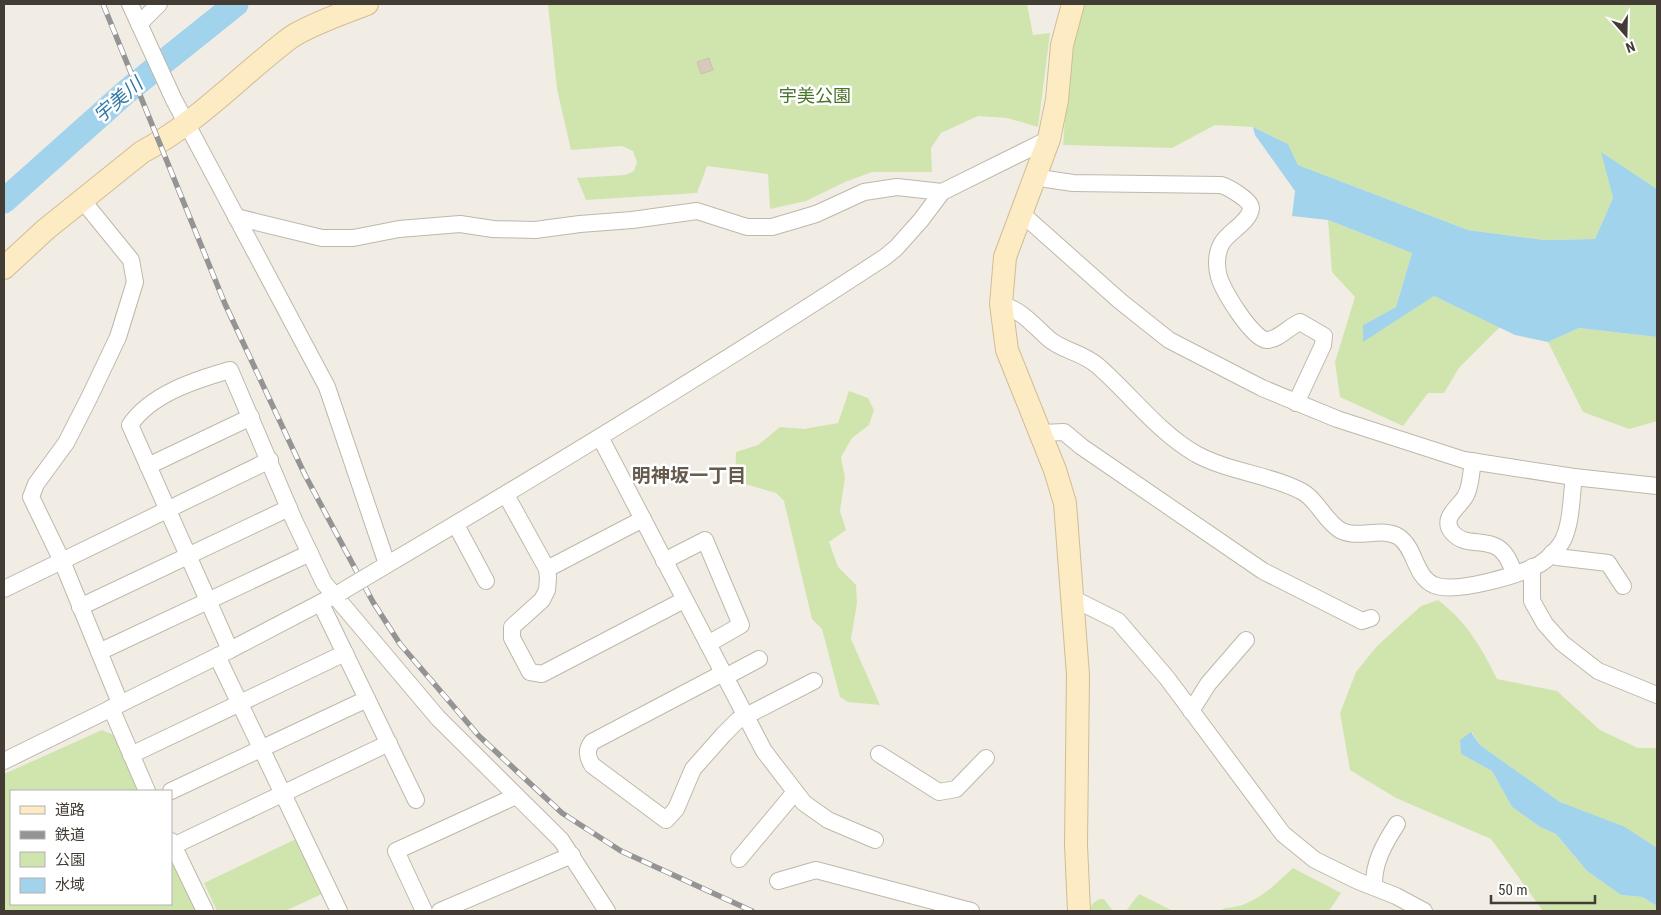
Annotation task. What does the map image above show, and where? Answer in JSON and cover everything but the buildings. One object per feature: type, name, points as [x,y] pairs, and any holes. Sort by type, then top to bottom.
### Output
[{"type":"street","points":[[130,4],[174,100],[327,387],[382,567]]},
{"type":"street","points":[[140,28],[159,4]]},
{"type":"street","points":[[4,268],[45,230],[142,152],[159,143],[186,123],[292,37],[367,4]]},
{"type":"street","points":[[1073,4],[1062,45],[1057,100],[1049,139],[1037,176],[1005,257],[1001,304],[1007,350],[1041,433],[1065,503],[1078,675],[1076,844],[1079,911]]},
{"type":"street","points":[[4,761],[224,653],[332,597],[456,525],[757,340],[885,257],[896,248],[921,220],[942,192],[1049,139]]},
{"type":"street","points":[[1037,176],[1073,182],[1221,184],[1230,188],[1249,203],[1251,208],[1247,216],[1222,243],[1217,266],[1219,279],[1226,294],[1256,336],[1265,340],[1272,340],[1300,322],[1324,336],[1323,345],[1296,403]]},
{"type":"street","points":[[236,216],[322,238],[353,238],[399,229],[460,224],[492,229],[535,230],[697,211],[746,228],[772,227],[816,214],[864,192],[897,187],[942,192]]},
{"type":"street","points":[[83,200],[131,260],[135,282],[118,337],[89,398],[66,443],[36,484],[32,497],[62,561],[99,652],[131,755],[148,790]]},
{"type":"street","points":[[1022,213],[1084,266],[1120,302],[1168,340],[1262,388],[1296,403],[1337,419],[1473,461],[1574,477],[1657,486]]},
{"type":"street","points":[[1001,304],[1014,308],[1029,318],[1058,346],[1083,355],[1143,410],[1196,454],[1217,464],[1303,492],[1340,530],[1398,536],[1406,544],[1423,577],[1433,584],[1444,588],[1484,583],[1542,563],[1562,542],[1569,524],[1574,477]]},
{"type":"street","points":[[339,911],[240,704],[208,601],[130,425],[138,414],[156,399],[230,370],[289,508],[332,597],[438,718],[561,840],[607,911]]},
{"type":"street","points":[[148,466],[251,417]]},
{"type":"street","points":[[1041,433],[1064,432],[1082,447],[1263,571],[1362,621],[1371,618]]},
{"type":"street","points":[[600,437],[764,751],[804,803],[828,820],[875,840]]},
{"type":"street","points":[[4,589],[270,460]]},
{"type":"street","points":[[1473,461],[1466,495],[1453,510],[1450,526],[1452,532],[1461,537],[1501,548],[1508,556],[1514,574]]},
{"type":"street","points":[[506,495],[547,569],[548,590],[542,600],[512,627],[512,638],[530,672],[542,674],[684,600]]},
{"type":"street","points":[[80,607],[289,508]]},
{"type":"street","points":[[547,569],[643,519]]},
{"type":"street","points":[[456,525],[486,581]]},
{"type":"street","points":[[664,561],[705,540],[741,625],[708,644]]},
{"type":"street","points":[[99,652],[310,553]]},
{"type":"street","points":[[1552,553],[1557,557],[1608,563],[1623,586]]},
{"type":"street","points":[[1532,567],[1532,601],[1545,624],[1562,642],[1598,671],[1657,695]]},
{"type":"street","points":[[332,597],[345,653],[416,800]]},
{"type":"street","points":[[1072,598],[1118,621],[1167,678],[1283,834],[1315,860],[1396,896],[1424,911]]},
{"type":"street","points":[[1191,711],[1208,684],[1246,640]]},
{"type":"street","points":[[131,755],[345,653]]},
{"type":"street","points":[[759,659],[592,742],[588,748],[587,757],[592,765],[666,820],[676,808],[693,769],[724,734],[746,717],[814,680]]},
{"type":"street","points":[[172,791],[367,699]]},
{"type":"street","points":[[205,911],[172,843],[389,743]]},
{"type":"street","points":[[879,754],[939,792],[956,789],[986,758]]},
{"type":"street","points":[[738,859],[795,792]]},
{"type":"street","points":[[424,911],[396,851],[516,796]]},
{"type":"street","points":[[1374,887],[1374,875],[1383,846],[1397,824]]},
{"type":"street","points":[[440,911],[572,855]]},
{"type":"street","points":[[778,881],[816,870],[971,911]]},
{"type":"green space","name":"宇美公園","points":[[548,4],[1027,4],[1033,35],[1050,33],[1038,127],[1007,118],[978,116],[941,133],[931,148],[932,172],[872,172],[845,182],[806,201],[770,209],[768,174],[707,166],[697,193],[586,200],[577,178],[625,175],[634,171],[637,162],[633,151],[622,146],[571,150],[557,89]]},
{"type":"green space","points":[[1080,4],[1657,4],[1657,189],[1602,153],[1613,198],[1595,239],[1544,240],[1468,230],[1298,165],[1288,144],[1253,127],[1215,125],[1172,148],[1063,145],[1068,82]]},
{"type":"green space","points":[[1328,220],[1412,253],[1396,307],[1363,325],[1434,296],[1500,327],[1459,368],[1444,393],[1428,393],[1403,426],[1340,397],[1335,362],[1355,297],[1332,272]]},
{"type":"green space","points":[[1579,328],[1657,337],[1657,421],[1629,429],[1583,412],[1548,342]]},
{"type":"green space","points":[[849,391],[868,398],[874,410],[869,425],[852,438],[841,457],[845,478],[840,511],[846,530],[829,542],[838,567],[856,585],[857,603],[851,639],[880,705],[848,702],[840,697],[822,629],[812,619],[784,501],[776,493],[735,481],[736,452],[758,445],[780,427],[804,429],[838,423]]},
{"type":"green space","points":[[1438,600],[1465,626],[1497,679],[1557,691],[1600,730],[1638,748],[1657,748],[1657,848],[1592,815],[1560,802],[1480,745],[1472,732],[1461,754],[1492,771],[1512,807],[1540,827],[1556,834],[1587,871],[1621,895],[1642,897],[1657,906],[1657,911],[1543,911],[1491,839],[1396,798],[1350,770],[1340,713],[1356,672],[1377,646],[1421,606]]},
{"type":"green space","points":[[102,730],[116,736],[142,790],[10,790],[10,905],[172,905],[172,855],[198,911],[4,911],[4,774]]},
{"type":"green space","points":[[296,839],[322,894],[285,911],[217,911],[204,883]]},
{"type":"green space","points":[[1293,868],[1341,893],[1329,911],[1219,911],[1252,901]]},
{"type":"green space","points":[[1139,894],[1173,911],[1126,911]]},
{"type":"green space","points":[[1099,899],[1104,899],[1113,911],[1089,911],[1093,903]]},
{"type":"water","points":[[1253,127],[1288,144],[1298,165],[1468,230],[1544,240],[1595,239],[1613,198],[1601,152],[1657,189],[1657,337],[1579,328],[1548,342],[1515,335],[1434,296],[1363,342],[1363,325],[1396,307],[1412,253],[1328,220],[1292,216],[1295,191],[1255,135]]},
{"type":"water","points":[[1471,732],[1480,745],[1560,802],[1625,827],[1657,848],[1657,906],[1642,897],[1621,895],[1587,871],[1556,834],[1540,827],[1512,807],[1492,771],[1461,754],[1460,740]]},
{"type":"waterway","name":"宇美川","points":[[4,201],[126,92],[236,4]]},
{"type":"railway","points":[[103,4],[225,304],[305,475],[373,602],[400,644],[479,736],[562,813],[621,851],[752,911]]},
{"type":"district","name":"明神坂一丁目","points":[[689,475]]}]
